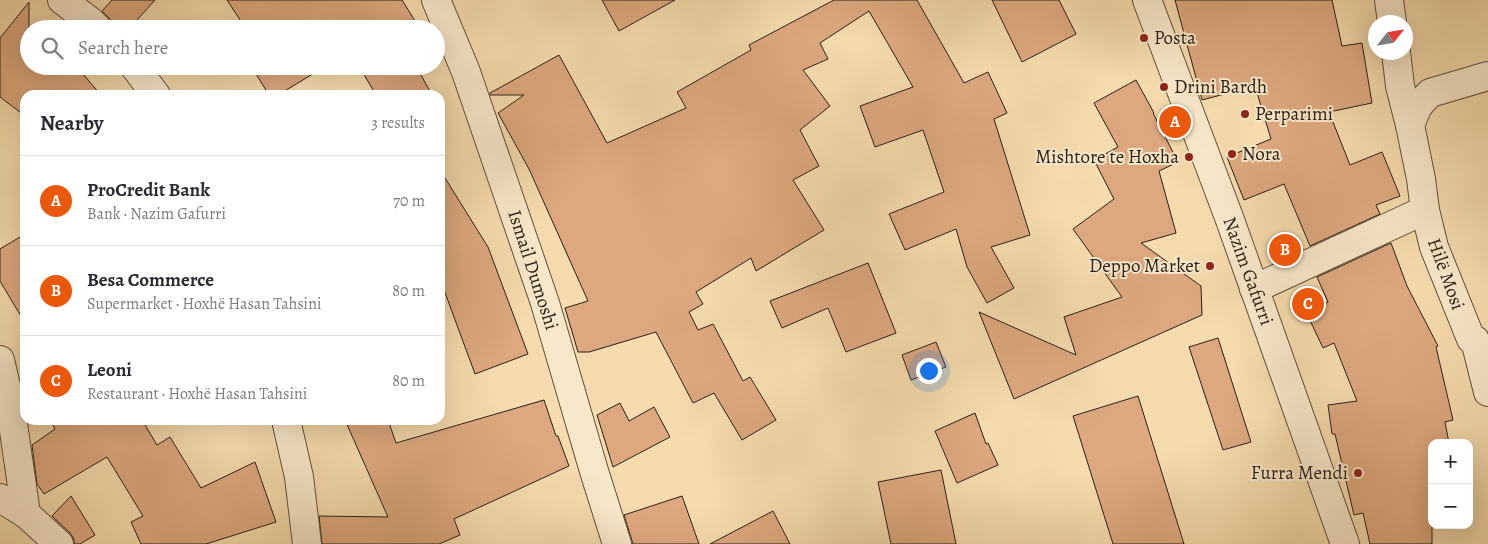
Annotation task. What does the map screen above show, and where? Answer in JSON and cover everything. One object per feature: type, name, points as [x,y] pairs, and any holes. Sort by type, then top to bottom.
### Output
[{"type":"street","points":[[62,0],[89,20]]},
{"type":"street","name":"Ismail Dumoshi","points":[[436,0],[444,20]]},
{"type":"street","name":"Nazim Gafurri","points":[[1147,0],[1254,289],[1345,544]]},
{"type":"street","points":[[1389,0],[1391,15]]},
{"type":"street","name":"Ismail Dumoshi","points":[[445,22],[466,72],[545,303],[594,471],[618,544]]},
{"type":"street","name":"Hilë Mosi","points":[[1397,60],[1400,86],[1410,125],[1425,210],[1434,247],[1471,339],[1475,340],[1488,392]]},
{"type":"street","points":[[141,75],[152,90]]},
{"type":"street","points":[[1410,125],[1418,106],[1430,92],[1488,76]]},
{"type":"street","points":[[1254,289],[1425,210]]},
{"type":"street","points":[[0,360],[10,402],[26,514]]},
{"type":"street","points":[[287,425],[299,478],[307,544]]},
{"type":"street","points":[[0,498],[26,514],[59,544]]},
{"type":"building","points":[[112,0],[155,0],[137,20],[110,20],[102,11]]},
{"type":"building","points":[[227,0],[402,0],[414,20],[240,20]]},
{"type":"building","points":[[602,0],[675,0],[619,31]]},
{"type":"building","points":[[834,0],[917,0],[964,83],[988,72],[1007,113],[994,119],[1030,235],[991,247],[1014,288],[987,303],[967,267],[956,229],[905,250],[889,214],[944,192],[923,130],[875,147],[860,106],[913,87],[869,11],[820,43],[828,59],[803,70],[830,106],[800,130],[819,166],[793,180],[824,230],[756,271],[751,258],[696,292],[703,304],[689,312],[698,330],[713,324],[743,381],[750,377],[776,420],[742,440],[714,393],[693,403],[656,332],[589,352],[578,352],[565,308],[588,301],[529,169],[498,113],[524,95],[490,95],[490,93],[559,55],[607,143],[686,108],[677,92],[751,50],[749,45]]},
{"type":"building","points":[[992,0],[1059,0],[1076,34],[1022,62]]},
{"type":"building","points":[[1175,0],[1332,0],[1342,46],[1362,43],[1372,103],[1329,112],[1350,165],[1382,152],[1400,196],[1376,205],[1380,214],[1310,246],[1284,184],[1244,200],[1227,157],[1271,139],[1255,86],[1202,100]]},
{"type":"building","points":[[29,2],[29,20],[20,20],[20,75],[84,75],[97,90],[20,90],[20,112],[0,97],[0,38]]},
{"type":"building","points":[[257,75],[311,75],[286,90],[266,90]]},
{"type":"building","points":[[364,75],[421,75],[429,90],[373,90]]},
{"type":"building","points":[[1136,80],[1178,162],[1159,171],[1176,233],[1141,243],[1201,286],[1202,315],[1014,399],[979,312],[1076,355],[1064,317],[1122,297],[1073,229],[1114,199],[1094,160],[1118,147],[1094,103]]},
{"type":"building","points":[[445,178],[488,247],[528,354],[475,374],[445,293]]},
{"type":"building","points":[[20,237],[20,315],[0,281],[0,249]]},
{"type":"building","points":[[1391,243],[1407,286],[1438,346],[1436,347],[1453,420],[1445,422],[1448,439],[1428,439],[1428,529],[1432,529],[1432,544],[1370,544],[1363,513],[1354,515],[1335,434],[1332,434],[1328,405],[1357,401],[1334,343],[1323,348],[1306,312],[1328,302],[1317,277]]},
{"type":"building","points":[[868,263],[896,333],[846,352],[828,308],[782,328],[770,301]]},
{"type":"building","points":[[1218,338],[1251,442],[1223,450],[1189,347]]},
{"type":"building","points":[[936,342],[946,367],[911,380],[902,355]]},
{"type":"building","points":[[1138,396],[1184,544],[1113,544],[1073,416]]},
{"type":"building","points":[[544,400],[556,436],[558,436],[569,466],[454,519],[460,535],[439,544],[322,544],[319,516],[388,517],[347,425],[390,425],[396,443]]},
{"type":"building","points":[[620,403],[629,421],[654,407],[670,437],[613,467],[597,415]]},
{"type":"building","points":[[975,413],[986,444],[988,443],[998,465],[957,483],[935,431]]},
{"type":"building","points":[[53,425],[145,425],[157,445],[170,437],[201,488],[255,462],[276,522],[206,544],[141,544],[131,522],[143,516],[107,457],[44,494],[37,484],[32,445],[55,429]]},
{"type":"building","points":[[941,470],[956,544],[891,544],[878,482]]},
{"type":"building","points":[[71,496],[95,535],[80,544],[74,544],[74,539],[70,533],[52,516]]},
{"type":"building","points":[[682,496],[699,544],[633,544],[624,515]]},
{"type":"building","points":[[773,511],[790,544],[710,544]]},
{"type":"place","name":"Posta","points":[[1144,38]]},
{"type":"place","name":"Drini Bardh","points":[[1164,87]]},
{"type":"place","name":"Perparimi","points":[[1245,114]]},
{"type":"place","name":"ProCredit Bank","points":[[1175,122]]},
{"type":"place","name":"Nora","points":[[1232,154]]},
{"type":"place","name":"Mishtore te Hoxha","points":[[1189,157]]},
{"type":"place","name":"Besa Commerce","points":[[1285,250]]},
{"type":"place","name":"Deppo Market","points":[[1210,266]]},
{"type":"place","name":"Leoni","points":[[1308,304]]},
{"type":"place","name":"Furra Mendi","points":[[1358,473]]}]
